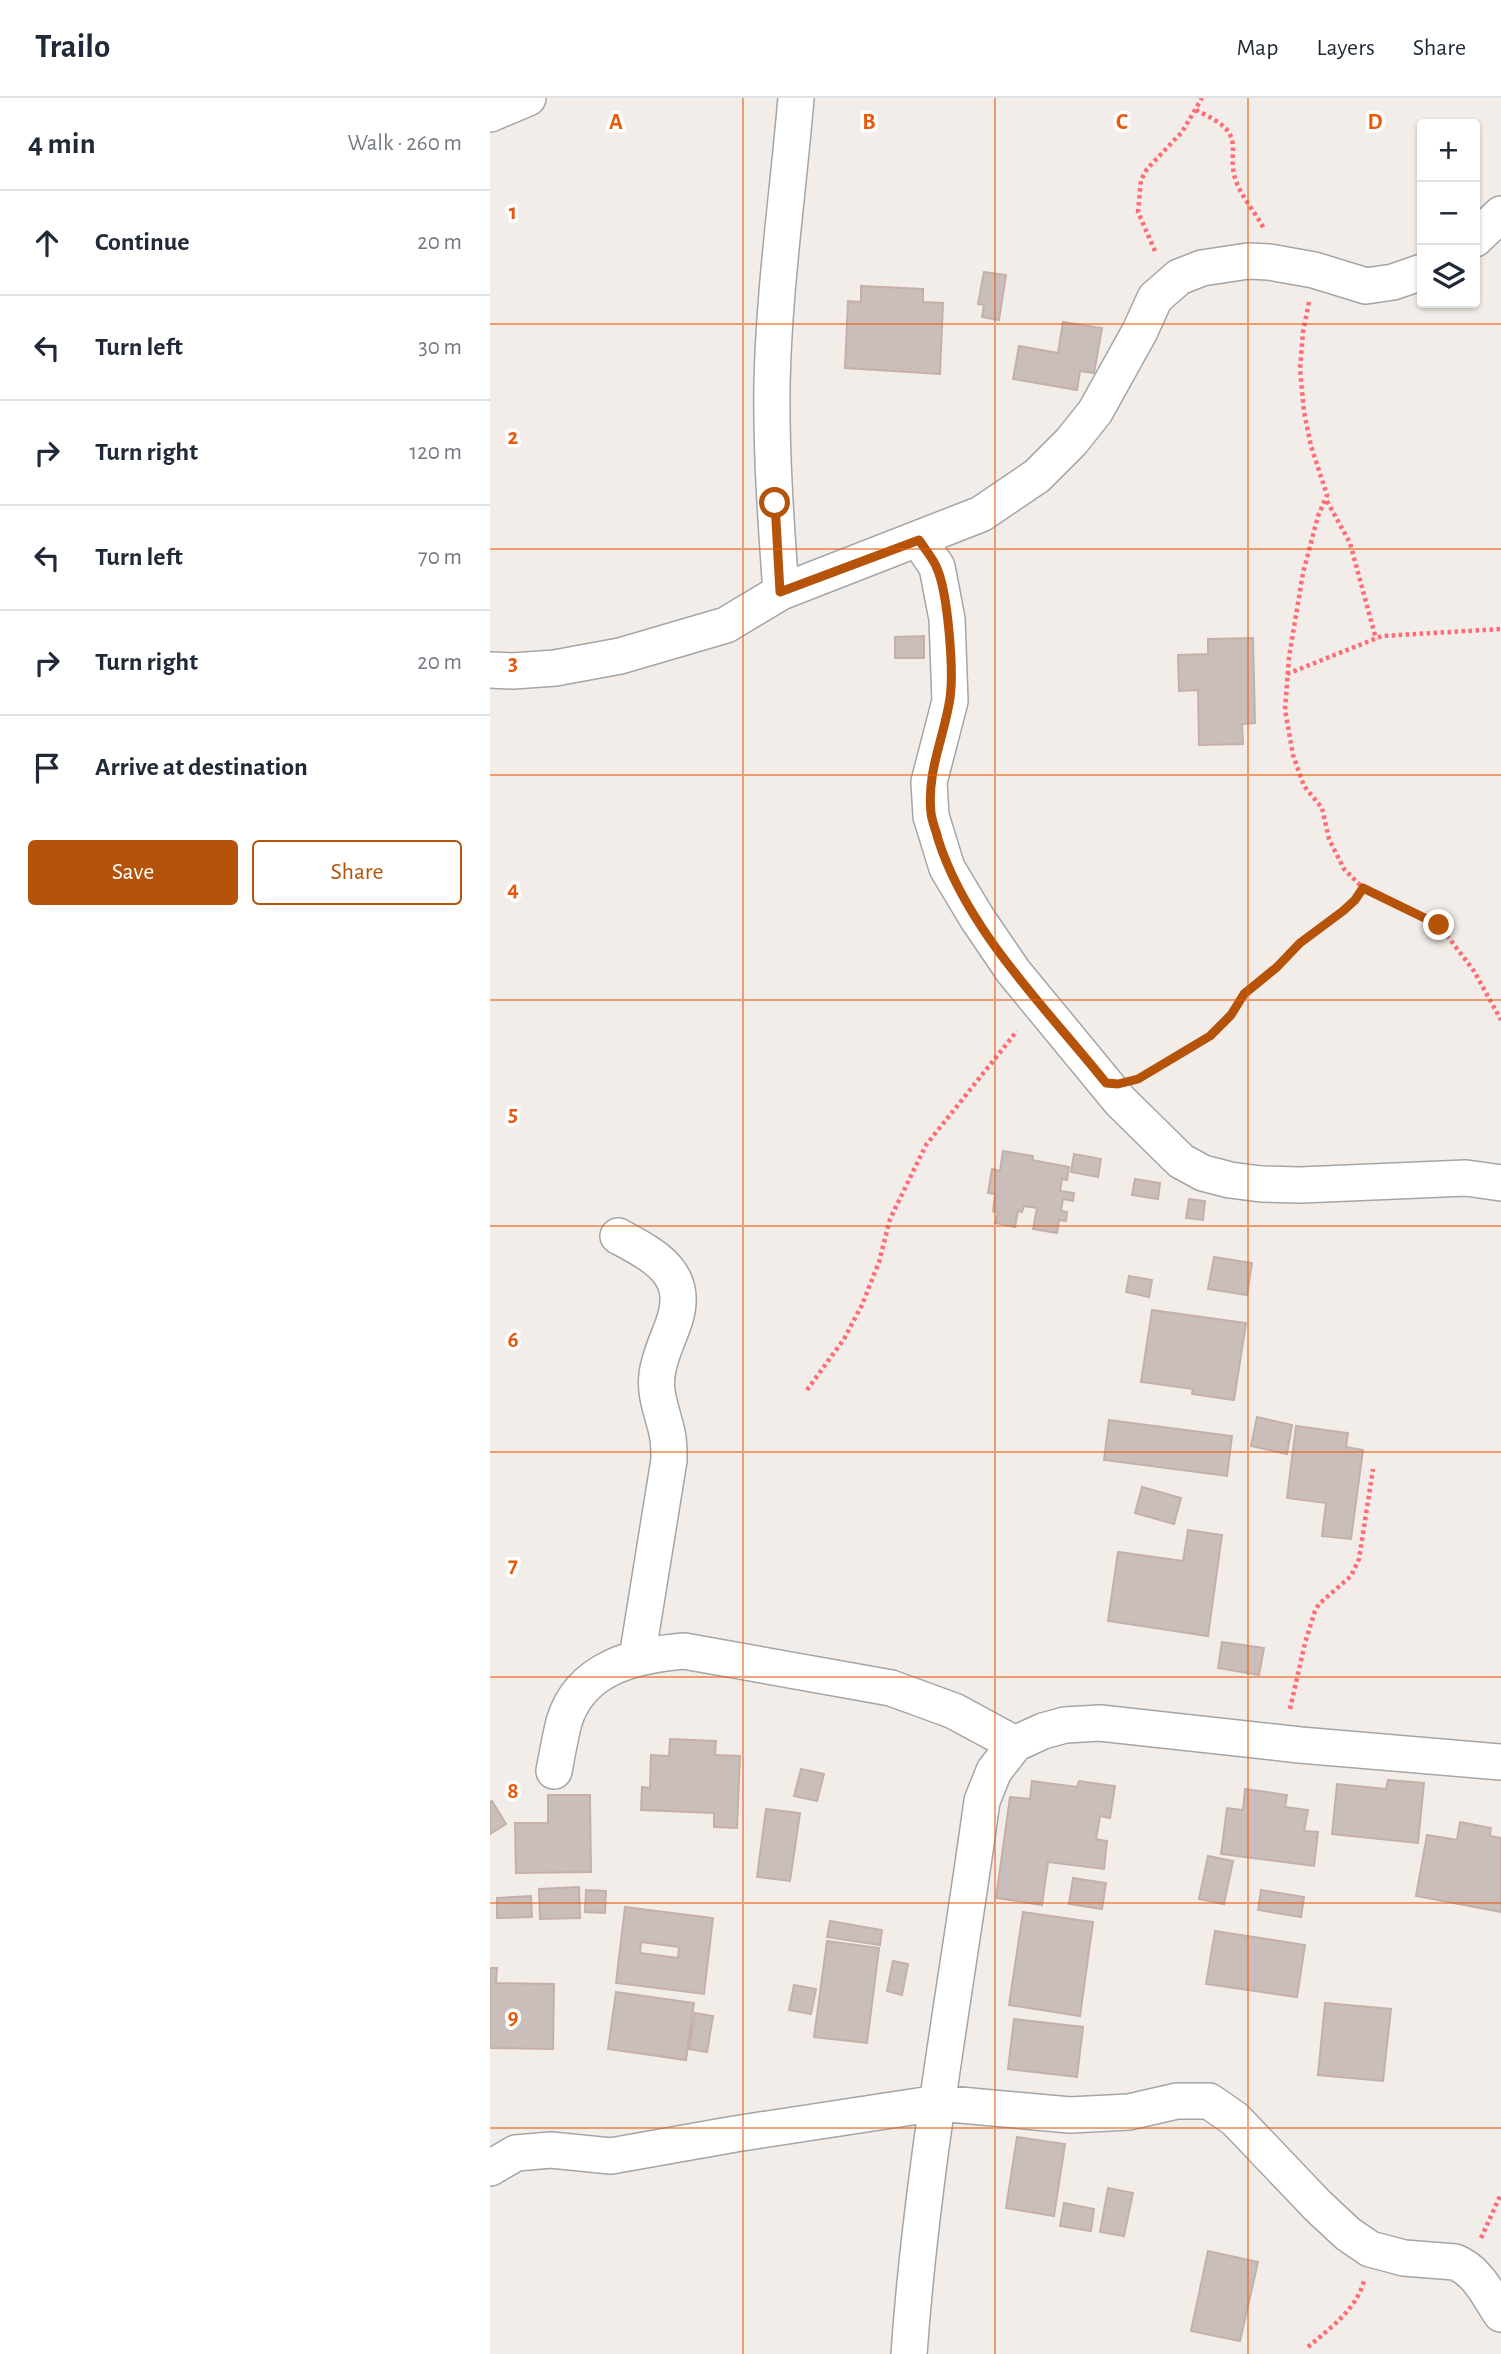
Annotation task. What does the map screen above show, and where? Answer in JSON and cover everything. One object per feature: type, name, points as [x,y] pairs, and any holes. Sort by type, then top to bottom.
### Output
[{"type":"street","points":[[490,114],[528,98]]},
{"type":"street","points":[[780,592],[772,385],[775,322],[796,98]]},
{"type":"street","points":[[1480,234],[1501,214]]},
{"type":"street","points":[[490,670],[555,668],[620,656],[726,625],[780,592],[981,514],[1037,477],[1071,442],[1095,412],[1155,298],[1179,277],[1202,268],[1248,261],[1299,267],[1366,286],[1393,282],[1417,274]]},
{"type":"street","points":[[919,540],[936,567],[942,588],[950,663],[950,701],[929,782],[931,816],[947,868],[1013,971],[1120,1101],[1181,1161],[1203,1172],[1230,1180],[1301,1185],[1465,1178],[1501,1183]]},
{"type":"street","points":[[618,1236],[651,1254],[666,1267],[677,1287],[679,1303],[656,1376],[668,1439],[669,1460],[637,1658]]},
{"type":"street","points":[[554,1771],[565,1719],[583,1688],[611,1666],[654,1653],[684,1651],[891,1688],[954,1711],[1015,1744]]},
{"type":"street","points":[[909,2354],[913,2300],[938,2103],[982,1801],[994,1771],[1015,1744],[1043,1731],[1065,1725],[1100,1723],[1283,1743],[1501,1762]]},
{"type":"street","points":[[490,2168],[516,2153],[551,2150],[611,2156],[938,2103],[1070,2115],[1129,2112],[1177,2101],[1209,2101],[1235,2119],[1348,2234],[1370,2249],[1404,2258],[1455,2262],[1465,2266],[1480,2282],[1501,2314]]},
{"type":"path","points":[[1166,289],[1158,258],[1138,212],[1138,195],[1141,180],[1147,170],[1182,132],[1202,98]]},
{"type":"path","points":[[1196,110],[1229,132],[1232,138],[1231,166],[1236,183],[1299,267],[1303,332],[1300,369],[1304,412],[1326,500],[1350,543],[1376,639]]},
{"type":"path","points":[[1326,500],[1318,516],[1303,573],[1287,674],[1285,710],[1293,755],[1304,786],[1322,808],[1335,853],[1345,869],[1363,888],[1439,925],[1474,971],[1501,1020]]},
{"type":"path","points":[[1287,674],[1376,639],[1501,629]]},
{"type":"path","points":[[1106,1083],[1118,1084],[1138,1079],[1210,1036],[1231,1015],[1244,994],[1277,967],[1300,943],[1343,911],[1363,888]]},
{"type":"path","points":[[807,1390],[844,1339],[862,1305],[890,1219],[926,1145],[1040,1003]]},
{"type":"path","points":[[1283,1743],[1305,1643],[1315,1611],[1319,1604],[1351,1576],[1359,1559],[1373,1469]]},
{"type":"path","points":[[1465,2266],[1478,2245],[1501,2194]]},
{"type":"path","points":[[1308,2347],[1341,2318],[1360,2294],[1370,2249]]},
{"type":"building","points":[[984,272],[1006,275],[999,320],[982,317],[984,305],[978,304]]},
{"type":"building","points":[[861,286],[923,289],[923,302],[943,303],[940,374],[845,368],[848,301],[861,302]]},
{"type":"building","points":[[1063,322],[1102,328],[1094,373],[1080,371],[1077,390],[1013,379],[1019,346],[1058,353]]},
{"type":"building","points":[[924,636],[924,658],[895,658],[895,637]]},
{"type":"building","points":[[1253,638],[1255,723],[1242,724],[1243,744],[1199,745],[1198,690],[1179,691],[1178,655],[1208,654],[1208,639]]},
{"type":"building","points":[[1003,1151],[1033,1156],[1032,1160],[1069,1167],[1067,1180],[1062,1179],[1060,1191],[1074,1193],[1073,1201],[1063,1199],[1061,1211],[1067,1212],[1066,1221],[1059,1220],[1057,1233],[1033,1229],[1037,1208],[1024,1206],[1022,1212],[1018,1211],[1015,1227],[995,1223],[998,1213],[993,1211],[995,1194],[988,1193],[992,1169],[1000,1171]]},
{"type":"building","points":[[1074,1154],[1101,1159],[1098,1177],[1071,1172]]},
{"type":"building","points":[[1135,1179],[1160,1183],[1158,1199],[1132,1195]]},
{"type":"building","points":[[1189,1199],[1205,1201],[1203,1220],[1186,1218]]},
{"type":"building","points":[[1214,1257],[1252,1263],[1247,1295],[1208,1289]]},
{"type":"building","points":[[1129,1276],[1152,1280],[1149,1297],[1126,1292]]},
{"type":"building","points":[[1152,1310],[1246,1323],[1234,1400],[1192,1394],[1193,1389],[1141,1382]]},
{"type":"building","points":[[1257,1417],[1292,1425],[1287,1454],[1251,1446]]},
{"type":"building","points":[[1109,1420],[1232,1436],[1227,1476],[1104,1460]]},
{"type":"building","points":[[1296,1426],[1348,1433],[1346,1447],[1363,1450],[1351,1539],[1322,1536],[1326,1503],[1287,1498]]},
{"type":"building","points":[[1142,1487],[1181,1498],[1174,1524],[1135,1513]]},
{"type":"building","points":[[1188,1530],[1222,1535],[1208,1636],[1108,1621],[1118,1552],[1183,1561]]},
{"type":"building","points":[[1222,1642],[1264,1648],[1259,1675],[1218,1668]]},
{"type":"building","points":[[670,1739],[716,1741],[715,1755],[740,1756],[737,1828],[714,1827],[714,1813],[641,1810],[642,1787],[650,1788],[651,1755],[669,1756]]},
{"type":"building","points":[[801,1769],[824,1774],[817,1801],[794,1796]]},
{"type":"building","points":[[1388,1780],[1424,1783],[1418,1843],[1332,1834],[1337,1784],[1386,1789]]},
{"type":"building","points":[[1032,1781],[1077,1787],[1079,1781],[1115,1786],[1110,1818],[1100,1816],[1096,1839],[1107,1841],[1104,1869],[1048,1862],[1042,1905],[996,1898],[1010,1797],[1030,1799]]},
{"type":"building","points":[[1245,1789],[1287,1795],[1285,1807],[1308,1810],[1304,1831],[1318,1832],[1314,1866],[1221,1854],[1227,1808],[1243,1810]]},
{"type":"building","points":[[548,1795],[590,1795],[591,1872],[516,1873],[515,1823],[548,1823]]},
{"type":"building","points":[[492,1801],[506,1824],[490,1834],[490,1802]]},
{"type":"building","points":[[766,1809],[800,1813],[790,1881],[757,1877]]},
{"type":"building","points":[[1460,1822],[1491,1828],[1490,1836],[1501,1838],[1501,1912],[1416,1896],[1427,1835],[1457,1840]]},
{"type":"building","points":[[1208,1856],[1233,1861],[1224,1904],[1199,1899]]},
{"type":"building","points":[[1073,1878],[1106,1883],[1102,1909],[1069,1904]]},
{"type":"building","points":[[579,1887],[580,1918],[540,1919],[539,1889]]},
{"type":"building","points":[[586,1890],[606,1891],[605,1913],[585,1912]]},
{"type":"building","points":[[1261,1890],[1304,1897],[1301,1917],[1258,1910]]},
{"type":"building","points":[[531,1896],[532,1917],[497,1918],[497,1898]]},
{"type":"building","points":[[625,1907],[713,1918],[704,1994],[616,1983]],"holes":[[[641,1942],[679,1947],[678,1958],[640,1953]]]},
{"type":"building","points":[[1023,1912],[1093,1922],[1080,2016],[1009,2005]]},
{"type":"building","points":[[830,1921],[882,1930],[880,1945],[827,1937]]},
{"type":"building","points":[[1215,1931],[1305,1945],[1297,1997],[1206,1984]]},
{"type":"building","points":[[827,1941],[879,1948],[867,2043],[814,2037]]},
{"type":"building","points":[[893,1961],[908,1964],[902,1995],[887,1991]]},
{"type":"building","points":[[490,1968],[497,1968],[496,1983],[554,1984],[553,2049],[490,2048]]},
{"type":"building","points":[[794,1985],[816,1989],[811,2014],[789,2010]]},
{"type":"building","points":[[616,1992],[694,2003],[686,2060],[608,2049]]},
{"type":"building","points":[[1325,2003],[1391,2009],[1383,2081],[1318,2075]]},
{"type":"building","points":[[695,2013],[713,2016],[707,2052],[689,2049]]},
{"type":"building","points":[[1014,2019],[1083,2027],[1077,2077],[1008,2069]]},
{"type":"building","points":[[1017,2137],[1065,2144],[1054,2216],[1006,2208]]},
{"type":"building","points":[[1108,2188],[1133,2193],[1124,2236],[1100,2232]]},
{"type":"building","points":[[1064,2203],[1094,2209],[1091,2231],[1060,2226]]},
{"type":"building","points":[[1208,2251],[1258,2262],[1240,2341],[1191,2331]]},
{"type":"route","points":[[775,503],[780,592],[919,540],[936,567],[947,620],[950,701],[929,782],[931,816],[947,868],[1013,971],[1106,1083],[1118,1084],[1138,1079],[1210,1036],[1231,1015],[1244,994],[1277,967],[1300,943],[1343,911],[1363,888],[1439,925]]}]
